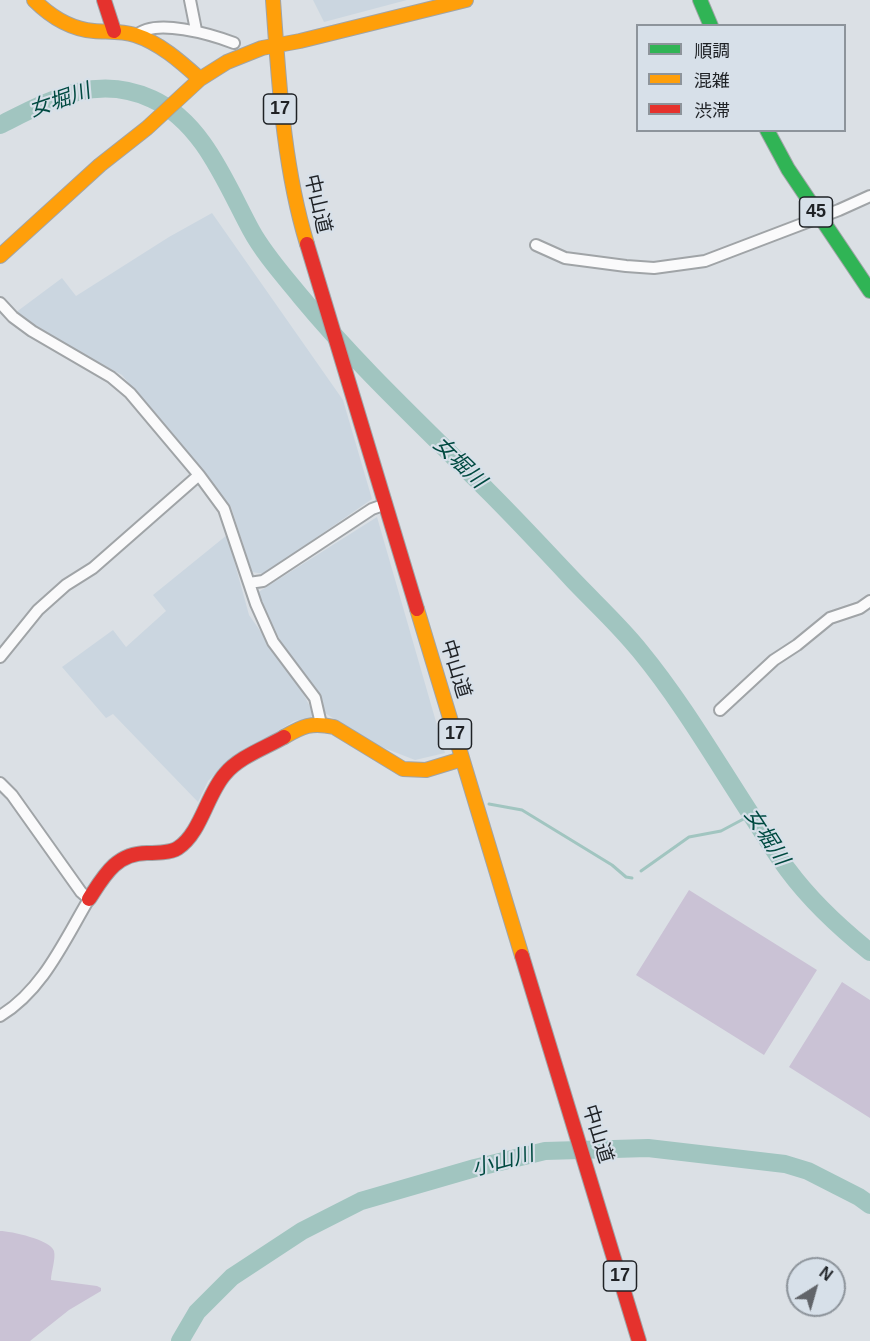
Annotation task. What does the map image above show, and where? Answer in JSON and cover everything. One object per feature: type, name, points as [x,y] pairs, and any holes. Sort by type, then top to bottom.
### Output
[{"type":"main road","points":[[34,0],[53,17],[83,30],[114,31],[136,36],[159,47],[200,79]]},
{"type":"main road","points":[[104,0],[114,31]]},
{"type":"main road","name":"中山道","points":[[273,0],[282,125],[298,216],[639,1341]]},
{"type":"main road","points":[[0,256],[100,165],[147,128],[200,79],[238,56],[262,48],[466,0]]},
{"type":"main road","points":[[700,0],[710,24]]},
{"type":"main road","name":"45","points":[[768,132],[788,169],[870,291]]},
{"type":"main road","points":[[89,899],[108,869],[121,859],[136,853],[170,851],[187,841],[220,779],[234,766],[306,725],[321,724],[334,727],[403,768],[414,772],[425,771],[462,759]]},
{"type":"street","points":[[190,0],[196,30]]},
{"type":"street","points":[[136,36],[147,29],[196,30],[234,43]]},
{"type":"street","points":[[536,245],[565,258],[654,268],[705,261],[870,196]]},
{"type":"street","points":[[0,303],[13,317],[32,331],[111,377],[130,393],[199,475],[224,509],[256,604],[273,642],[315,698],[321,724]]},
{"type":"street","points":[[0,657],[38,610],[66,585],[93,568],[199,475]]},
{"type":"street","points":[[249,583],[263,581],[372,509],[386,504]]},
{"type":"street","points":[[720,710],[774,660],[797,645],[830,618],[860,608],[870,601]]},
{"type":"street","points":[[0,783],[12,795],[81,892],[89,899],[31,993],[22,1002],[0,1016]]},
{"type":"shaded area","points":[[313,0],[407,0],[324,22]]},
{"type":"shaded area","points":[[212,213],[343,400],[372,499],[264,574],[252,572],[231,507],[122,375],[27,323],[15,313],[62,278],[76,296],[169,237]]},
{"type":"shaded area","points":[[377,517],[445,753],[415,760],[374,744],[325,713],[317,689],[287,654],[257,593]]},
{"type":"shaded area","points":[[227,535],[249,615],[299,686],[314,714],[310,718],[294,721],[226,763],[208,781],[198,802],[113,714],[106,718],[62,667],[113,630],[126,647],[166,611],[153,595]]},
{"type":"shaded area","points":[[689,890],[817,970],[764,1055],[636,975]]},
{"type":"shaded area","points":[[842,982],[870,1000],[870,1118],[789,1067]]},
{"type":"shaded area","points":[[0,1231],[30,1237],[51,1247],[54,1251],[54,1262],[51,1280],[97,1286],[101,1288],[101,1291],[69,1310],[30,1341],[0,1341]]},
{"type":"waterway","name":"女堀川","points":[[0,125],[55,99],[92,89],[131,92],[152,99],[170,109],[185,123],[211,156],[262,248],[301,297],[369,373],[500,503],[632,642],[684,711],[788,870],[826,914],[870,952]]},
{"type":"waterway","points":[[489,804],[522,810],[612,865],[626,877],[632,878]]},
{"type":"waterway","points":[[641,871],[689,837],[721,831],[751,815]]},
{"type":"waterway","name":"小山川","points":[[180,1341],[197,1312],[232,1277],[302,1231],[361,1201],[475,1168],[545,1151],[648,1148],[785,1164],[808,1171],[870,1205]]},
{"type":"traffic: fast","points":[[700,0],[710,24]]},
{"type":"traffic: fast","points":[[768,132],[788,169],[870,291]]},
{"type":"traffic: slow","points":[[34,0],[54,17],[77,28],[125,33],[144,38],[170,54],[200,79]]},
{"type":"traffic: slow","points":[[273,0],[287,154],[307,244]]},
{"type":"traffic: slow","points":[[0,256],[100,165],[147,128],[200,79],[227,62],[262,48],[300,41],[466,0]]},
{"type":"traffic: slow","points":[[417,609],[522,956]]},
{"type":"traffic: slow","points":[[284,737],[308,726],[334,727],[403,769],[426,770],[462,759]]},
{"type":"traffic: jam","points":[[104,0],[114,31]]},
{"type":"traffic: jam","points":[[307,244],[417,609]]},
{"type":"traffic: jam","points":[[89,899],[106,874],[119,861],[136,854],[167,852],[178,848],[193,833],[213,792],[225,774],[245,758],[284,737]]},
{"type":"traffic: jam","points":[[522,956],[639,1341]]}]
